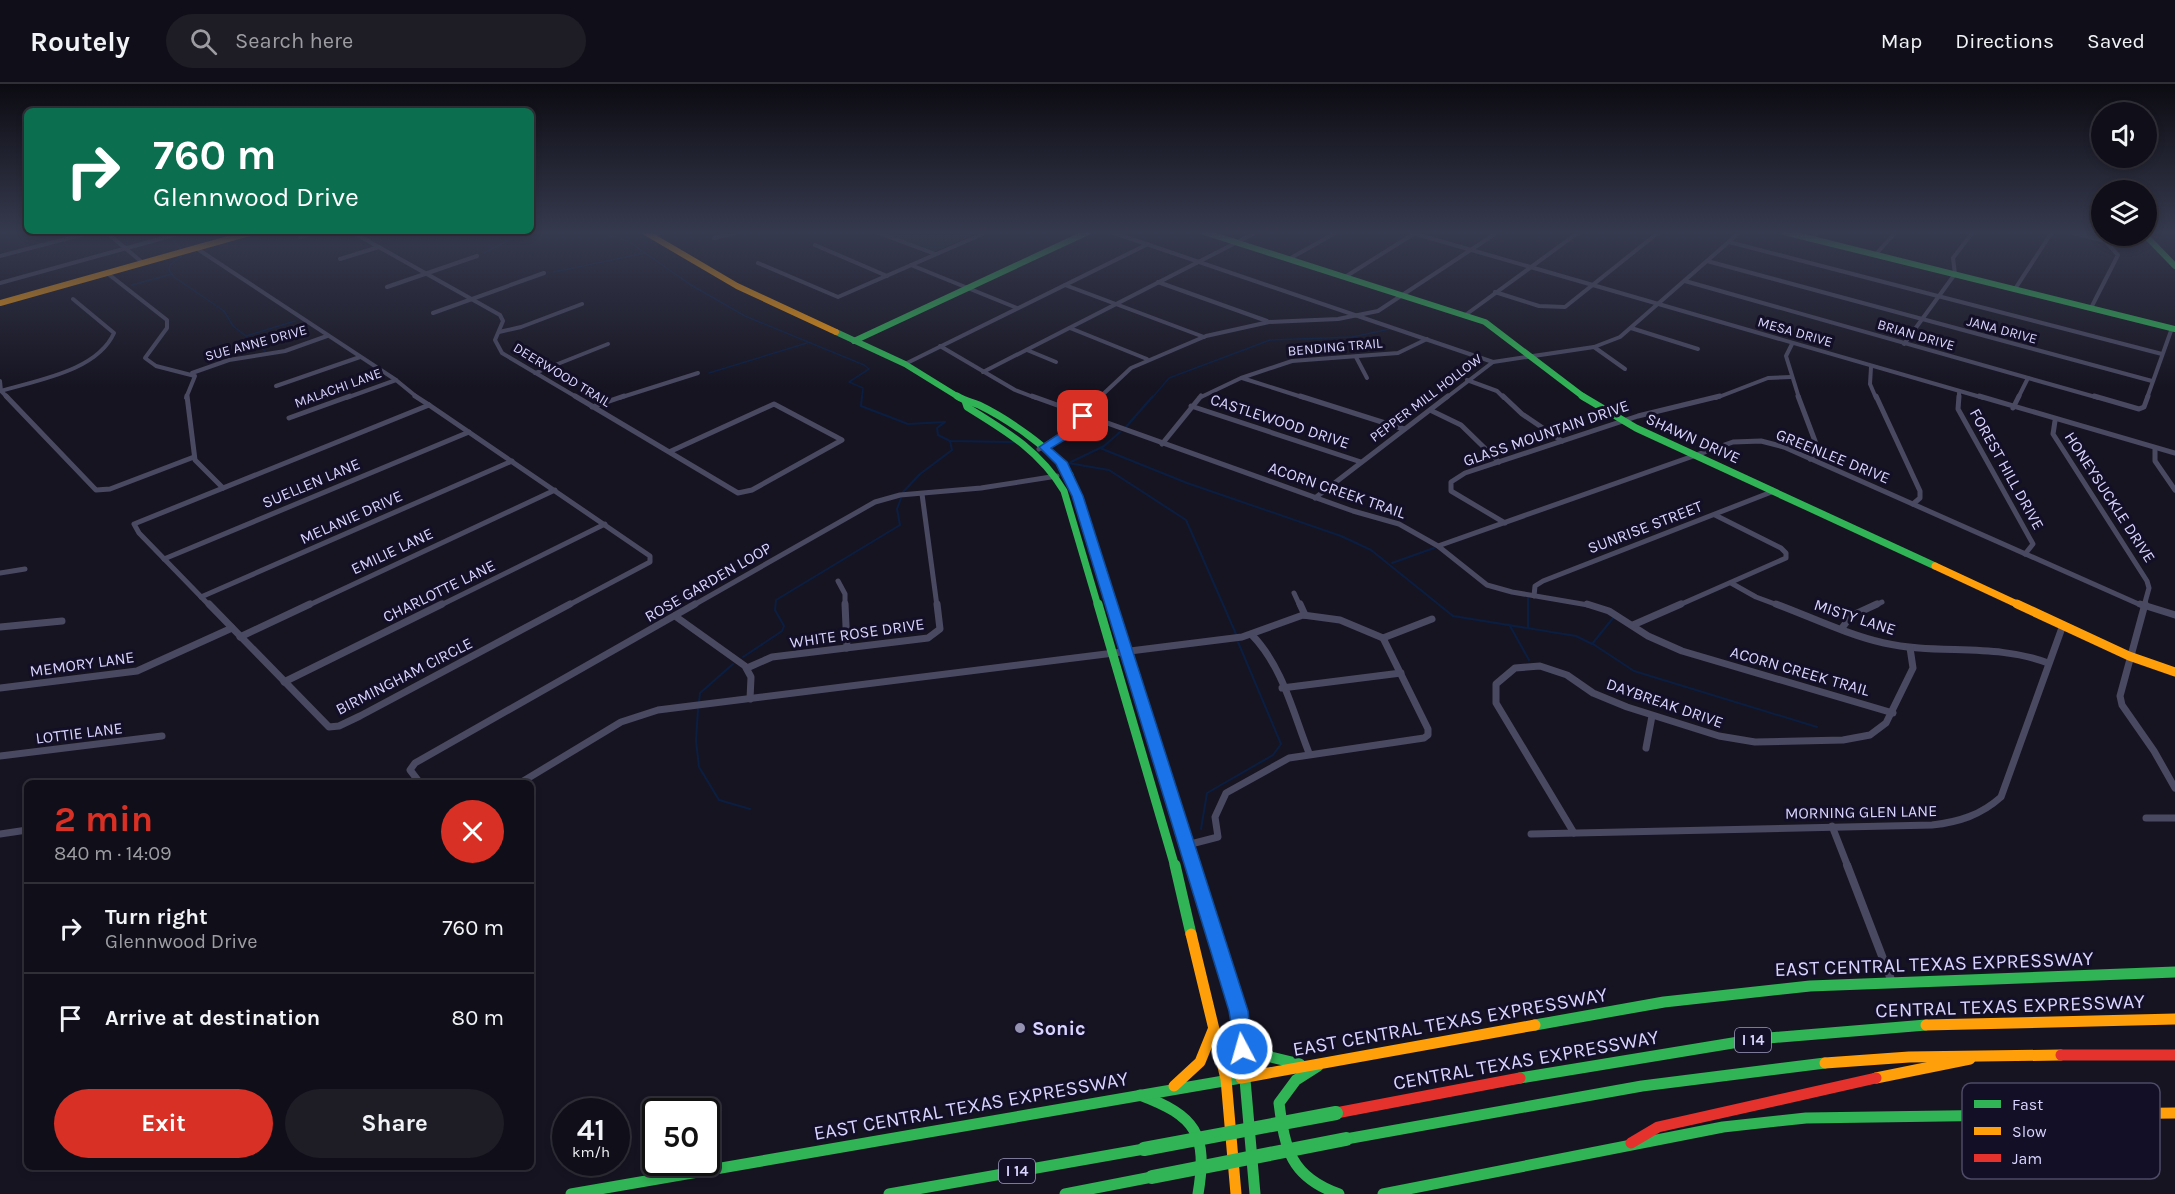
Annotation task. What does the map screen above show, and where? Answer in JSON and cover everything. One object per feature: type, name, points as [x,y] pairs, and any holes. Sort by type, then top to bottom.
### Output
[{"type":"main road","points":[[0,303],[68,284]]},
{"type":"main road","points":[[734,284],[905,364],[965,401],[979,405],[1061,462],[1070,475],[1239,1011],[1255,1194]]},
{"type":"main road","points":[[854,341],[977,284]]},
{"type":"main road","name":"SHAWN DRIVE","points":[[1365,284],[1464,315],[1500,331],[1578,394],[1621,421],[2129,656],[2175,672]]},
{"type":"main road","points":[[1993,284],[2174,328]]},
{"type":"main road","points":[[1040,449],[1064,491],[1168,838],[1226,1079],[1236,1194]]},
{"type":"main road","name":"EAST CENTRAL TEXAS EXPRESSWAY","points":[[571,1194],[866,1145],[1167,1089],[1664,1002],[1799,987],[2175,972]]},
{"type":"main road","name":"CENTRAL TEXAS EXPRESSWAY","points":[[889,1194],[1687,1049],[1816,1032],[1956,1022],[2175,1019]]},
{"type":"main road","points":[[1167,1089],[1198,1070],[1209,1050],[1214,1027]]},
{"type":"main road","points":[[1241,1034],[1271,1057],[1310,1065]]},
{"type":"main road","name":"I 14","points":[[1065,1194],[1564,1099],[1736,1072],[1896,1057],[2175,1055]]},
{"type":"main road","points":[[1631,1143],[1658,1127],[1980,1056]]},
{"type":"main road","points":[[1324,1062],[1296,1080],[1279,1103],[1283,1134],[1298,1174],[1319,1190],[1339,1194]]},
{"type":"main road","points":[[1138,1095],[1169,1105],[1193,1121],[1205,1157],[1198,1194]]},
{"type":"main road","points":[[2160,1113],[2175,1113]]},
{"type":"main road","points":[[1383,1194],[1631,1143],[1723,1127],[1806,1118],[1962,1116]]},
{"type":"street","points":[[121,284],[166,317],[169,322],[146,355],[147,361],[162,368],[192,373],[195,381],[185,400],[194,457],[196,464],[223,488]]},
{"type":"street","name":"BIRMINGHAM CIRCLE","points":[[249,284],[396,380],[406,390],[429,405],[605,524],[650,556],[650,562],[360,716],[339,726],[329,727],[139,533],[134,524],[429,405]]},
{"type":"street","points":[[387,287],[396,284]]},
{"type":"street","name":"DEERWOOD TRAIL","points":[[447,284],[500,315],[503,321],[495,340],[498,350],[592,407],[738,493],[744,493],[842,440],[774,404],[669,452]]},
{"type":"street","points":[[433,313],[514,284]]},
{"type":"street","points":[[807,284],[838,297],[869,284]]},
{"type":"street","points":[[958,284],[1017,308]]},
{"type":"street","points":[[983,372],[1154,284]]},
{"type":"street","points":[[1163,284],[1270,322]]},
{"type":"street","points":[[1265,284],[1493,362]]},
{"type":"street","points":[[1040,449],[1069,433],[1126,370],[1147,359],[1239,327],[1270,322],[1358,316],[1378,311],[1420,284]]},
{"type":"street","points":[[1464,315],[1506,284]]},
{"type":"street","name":"MESA DRIVE","points":[[1584,284],[2055,421],[2175,453]]},
{"type":"street","points":[[1495,292],[1554,309],[1566,307],[1594,284]]},
{"type":"street","name":"PEPPER MILL HOLLOW","points":[[1315,498],[1493,362],[1594,347],[1614,340],[1681,284]]},
{"type":"street","name":"BRIAN DRIVE","points":[[1698,284],[1904,344],[2141,408],[2152,381]]},
{"type":"street","name":"JANA DRIVE","points":[[1792,284],[2152,381]]},
{"type":"street","points":[[1891,284],[2162,354]]},
{"type":"street","points":[[1904,344],[1947,284]]},
{"type":"street","points":[[2014,289],[2017,284]]},
{"type":"street","points":[[2091,308],[2103,284]]},
{"type":"street","points":[[905,364],[1065,285],[1204,338]]},
{"type":"street","points":[[1,391],[77,366],[101,353],[113,341],[114,333],[73,299]]},
{"type":"street","points":[[499,332],[521,327],[582,304]]},
{"type":"street","points":[[1070,328],[1147,359]]},
{"type":"street","points":[[1631,328],[1698,349]]},
{"type":"street","points":[[2152,381],[2174,328]]},
{"type":"street","name":"SUE ANNE DRIVE","points":[[192,373],[229,360],[285,351],[327,336]]},
{"type":"street","name":"BENDING TRAIL","points":[[1162,444],[1191,406],[1208,391],[1240,378],[1292,361],[1398,353],[1427,339]]},
{"type":"street","points":[[535,373],[608,344]]},
{"type":"street","points":[[1792,344],[1786,356],[1791,377],[1818,449],[1810,459]]},
{"type":"street","name":"ACORN CREEK TRAIL","points":[[940,346],[1015,390],[1315,498],[1399,524],[1438,546],[1487,585],[1534,596],[1592,605],[1609,611],[1648,636],[1682,651],[1893,713]]},
{"type":"street","points":[[1594,347],[1625,369]]},
{"type":"street","points":[[1026,350],[1056,362]]},
{"type":"street","points":[[276,386],[360,357]]},
{"type":"street","points":[[1356,357],[1367,378]]},
{"type":"street","points":[[1871,368],[1870,384],[1920,491],[1920,498],[1913,504]]},
{"type":"street","points":[[592,407],[623,395],[674,383],[698,373]]},
{"type":"street","name":"GLASS MOUNTAIN DRIVE","points":[[1505,523],[1451,491],[1449,486],[1451,482],[1465,474],[1621,421],[1705,402],[1768,378],[1791,377]]},
{"type":"street","points":[[1240,378],[1404,429]]},
{"type":"street","points":[[2013,408],[2028,378]]},
{"type":"street","name":"MALACHI LANE","points":[[289,418],[396,380]]},
{"type":"street","points":[[1467,380],[1497,392],[1522,414],[1562,441]]},
{"type":"street","points":[[0,381],[1,391],[96,490],[110,489],[194,457]]},
{"type":"street","name":"FOREST HILL DRIVE","points":[[1959,393],[1958,409],[2033,544],[2025,554]]},
{"type":"street","name":"CASTLEWOOD DRIVE","points":[[1191,406],[1362,462]]},
{"type":"street","points":[[1430,410],[1461,425],[1499,462]]},
{"type":"street","name":"HONEYSUCKLE DRIVE","points":[[2055,421],[2053,435],[2147,580],[2149,588],[2120,691],[2122,705],[2175,788]]},
{"type":"street","name":"SUELLEN LANE","points":[[164,559],[469,432]]},
{"type":"street","name":"GREENLEE DRIVE","points":[[1438,546],[1733,442],[1751,441],[1784,447],[2144,606],[2175,615]]},
{"type":"street","points":[[2155,449],[2155,461],[2175,490]]},
{"type":"street","name":"MELANIE DRIVE","points":[[201,597],[512,461]]},
{"type":"street","name":"ROSE GARDEN LOOP","points":[[418,780],[410,770],[415,764],[875,502],[900,495],[1020,483],[1057,476]]},
{"type":"street","name":"EMILIE LANE","points":[[240,637],[555,490]]},
{"type":"street","name":"SUNRISE STREET","points":[[1534,596],[1536,586],[1543,581],[1774,492]]},
{"type":"street","name":"WHITE ROSE DRIVE","points":[[747,668],[772,657],[928,638],[938,633],[940,629],[922,494]]},
{"type":"street","points":[[1633,625],[1786,558],[1786,553],[1715,514]]},
{"type":"street","name":"CHARLOTTE LANE","points":[[284,682],[605,524]]},
{"type":"street","points":[[0,573],[25,569]]},
{"type":"street","points":[[838,580],[845,594],[847,648]]},
{"type":"street","name":"MISTY LANE","points":[[1731,583],[1756,597],[1883,643],[1910,648],[2030,657],[2048,663]]},
{"type":"street","points":[[1294,593],[1305,615]]},
{"type":"street","points":[[1842,628],[1851,616],[1882,602]]},
{"type":"street","points":[[525,780],[636,715],[1252,635],[1290,618],[1305,615],[1364,627],[1383,638],[1430,732],[1426,737],[1308,753],[1289,758],[1226,793],[1215,816],[1218,837],[1187,845]]},
{"type":"street","points":[[675,616],[747,668],[751,677],[750,699]]},
{"type":"street","points":[[1383,638],[1432,620]]},
{"type":"street","points":[[0,627],[62,621]]},
{"type":"street","name":"MORNING GLEN LANE","points":[[1531,834],[1952,823],[1969,819],[1993,806],[2001,797],[2063,626]]},
{"type":"street","name":"MEMORY LANE","points":[[0,688],[137,671],[232,628]]},
{"type":"street","points":[[1252,635],[1260,641],[1273,662],[1308,753]]},
{"type":"street","name":"DAYBREAK DRIVE","points":[[1574,833],[1496,703],[1496,684],[1515,668],[1540,666],[1555,669],[1593,693],[1652,716],[1737,740],[1814,741],[1870,735],[1886,723],[1893,713],[1913,668],[1910,648]]},
{"type":"street","points":[[1282,688],[1401,673]]},
{"type":"street","points":[[1646,748],[1652,716]]},
{"type":"street","name":"LOTTIE LANE","points":[[0,756],[162,736]]},
{"type":"street","points":[[2146,818],[2175,818]]},
{"type":"street","points":[[1832,826],[1893,983]]},
{"type":"street","points":[[0,834],[24,830]]},
{"type":"waterway","points":[[132,285],[136,284]]},
{"type":"waterway","points":[[184,284],[224,311],[233,326],[265,351]]},
{"type":"waterway","points":[[689,284],[745,316],[864,365],[869,369],[849,382],[863,388],[862,398]]},
{"type":"waterway","points":[[246,336],[295,321]]},
{"type":"waterway","points":[[1152,398],[1169,378],[1270,340],[1352,337],[1390,329]]},
{"type":"waterway","points":[[709,373],[807,343]]},
{"type":"waterway","points":[[862,396],[861,406],[908,424],[945,422],[937,428],[938,435],[950,441]]},
{"type":"waterway","points":[[1125,428],[1153,396]]},
{"type":"waterway","points":[[1071,462],[1104,446],[1120,432]]},
{"type":"waterway","points":[[903,492],[920,474],[952,450],[950,441]]},
{"type":"waterway","points":[[950,441],[1013,442]]},
{"type":"waterway","points":[[1100,448],[1187,483],[1341,536],[1371,550],[1453,616],[1576,636],[1592,644],[1613,618]]},
{"type":"waterway","points":[[1068,463],[1109,470],[1186,520],[1236,634]]},
{"type":"waterway","points":[[743,657],[782,631],[784,626],[775,610],[776,600],[900,525],[897,509],[901,498]]},
{"type":"waterway","points":[[1392,563],[1434,548]]},
{"type":"waterway","points":[[1528,595],[1528,628]]},
{"type":"waterway","points":[[1510,626],[1529,660]]},
{"type":"waterway","points":[[1201,829],[1207,793],[1273,755],[1281,744],[1238,642]]},
{"type":"waterway","points":[[1593,644],[1634,671],[1817,727]]},
{"type":"waterway","points":[[699,701],[700,693],[733,664]]},
{"type":"waterway","points":[[698,709],[696,741],[699,767],[719,800],[750,809]]},
{"type":"traffic: fast","points":[[854,341],[977,284]]},
{"type":"traffic: fast","points":[[1366,284],[1485,322],[1578,394],[1636,428],[1935,566]]},
{"type":"traffic: fast","points":[[1993,284],[2175,329]]},
{"type":"traffic: fast","points":[[836,332],[905,364],[965,401],[979,405],[1044,447],[1061,462],[1070,475],[1101,573]]},
{"type":"traffic: fast","points":[[965,401],[967,407],[1010,433],[1034,452],[1045,463],[1064,491],[1168,838],[1191,934]]},
{"type":"traffic: fast","points":[[1212,925],[1239,1011],[1255,1194]]},
{"type":"traffic: fast","points":[[1535,1025],[1664,1002],[1810,986],[2175,972]]},
{"type":"traffic: fast","points":[[1520,1078],[1757,1039],[1926,1025]]},
{"type":"traffic: fast","points":[[1241,1034],[1271,1057],[1300,1064]]},
{"type":"traffic: fast","points":[[1346,1139],[1642,1086],[1825,1063]]},
{"type":"traffic: fast","points":[[1318,1066],[1296,1080],[1279,1103],[1281,1120],[1287,1148],[1300,1171],[1322,1188],[1339,1194]]},
{"type":"traffic: fast","points":[[571,1194],[866,1145],[1241,1078]]},
{"type":"traffic: fast","points":[[1140,1095],[1175,1110],[1196,1130],[1203,1156],[1198,1194]]},
{"type":"traffic: fast","points":[[1144,1149],[1336,1113]]},
{"type":"traffic: fast","points":[[1383,1194],[1723,1127],[1806,1118],[1962,1116]]},
{"type":"traffic: fast","points":[[1152,1177],[1346,1139]]},
{"type":"traffic: fast","points":[[889,1194],[1144,1149]]},
{"type":"traffic: fast","points":[[1065,1194],[1152,1177]]},
{"type":"traffic: slow","points":[[0,303],[68,284]]},
{"type":"traffic: slow","points":[[733,284],[836,332]]},
{"type":"traffic: slow","points":[[1935,566],[2129,656],[2175,672]]},
{"type":"traffic: slow","points":[[1101,573],[1212,925]]},
{"type":"traffic: slow","points":[[1191,934],[1226,1079],[1236,1194]]},
{"type":"traffic: slow","points":[[1926,1025],[2175,1019]]},
{"type":"traffic: slow","points":[[1241,1078],[1535,1025]]},
{"type":"traffic: slow","points":[[1174,1086],[1189,1075],[1200,1062],[1208,1048],[1213,1030]]},
{"type":"traffic: slow","points":[[1825,1063],[1909,1057],[2061,1055]]},
{"type":"traffic: slow","points":[[1876,1078],[1970,1059]]},
{"type":"traffic: slow","points":[[2160,1113],[2175,1113]]},
{"type":"traffic: jam","points":[[2061,1055],[2175,1055]]},
{"type":"traffic: jam","points":[[1336,1113],[1520,1078]]},
{"type":"traffic: jam","points":[[1631,1143],[1658,1127],[1876,1078]]},
{"type":"place","name":"Sonic","points":[[1020,1028]]},
{"type":"route","points":[[1083,416],[1069,433],[1044,447],[1061,462],[1070,475],[1078,496],[1239,1011],[1242,1049]]}]
